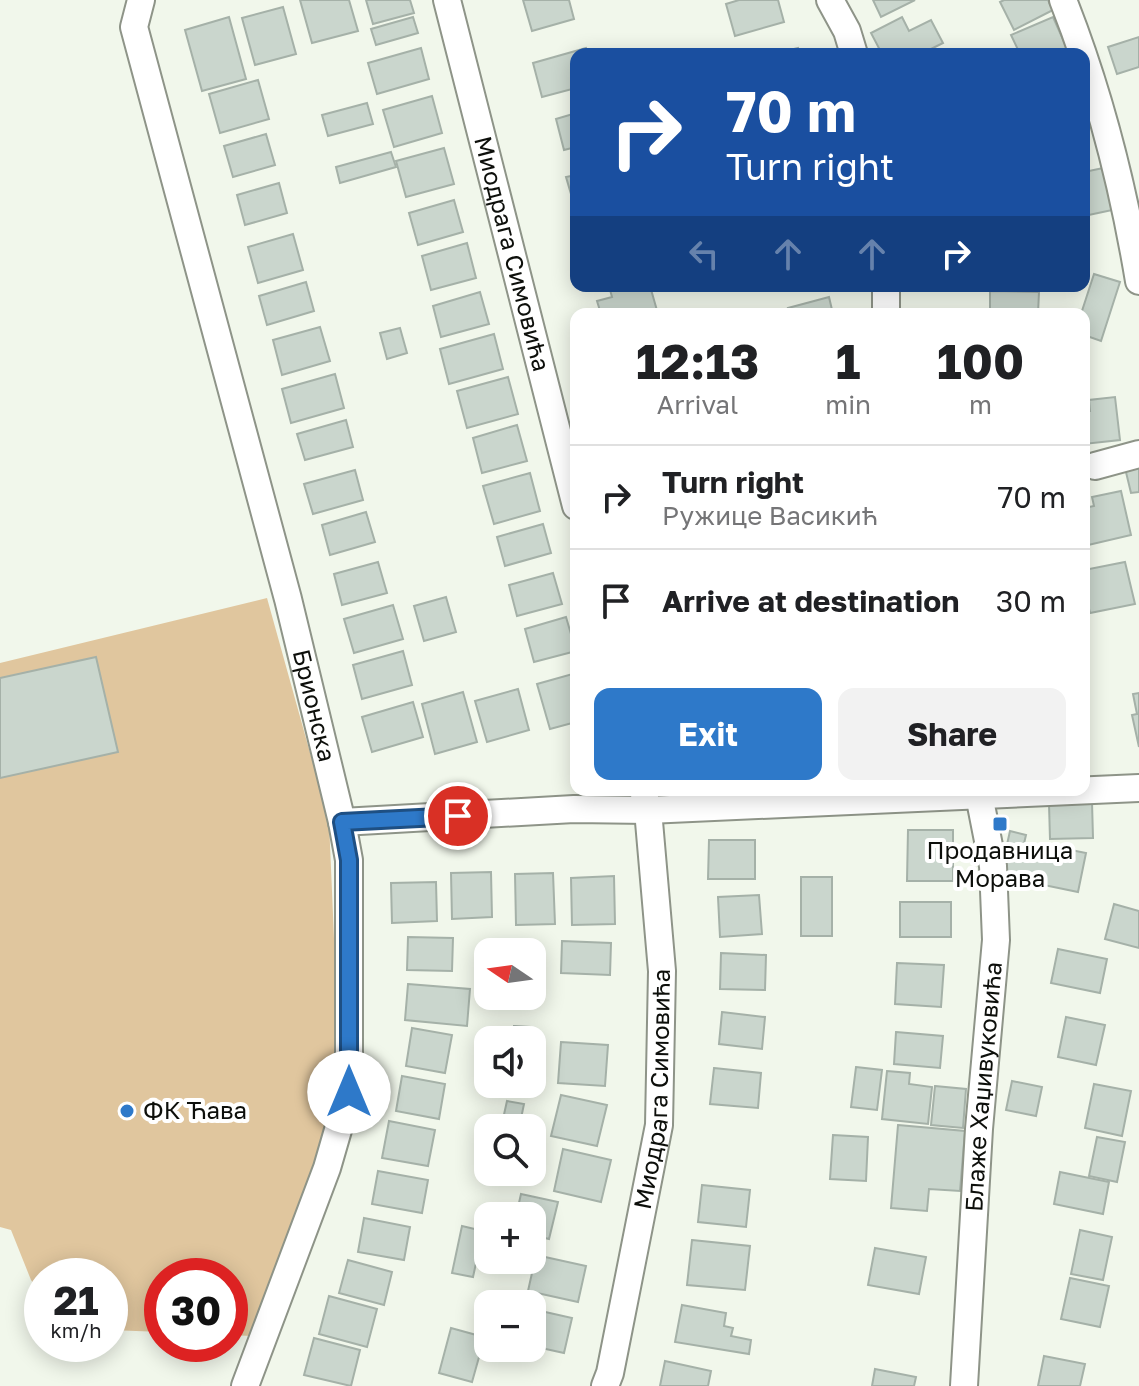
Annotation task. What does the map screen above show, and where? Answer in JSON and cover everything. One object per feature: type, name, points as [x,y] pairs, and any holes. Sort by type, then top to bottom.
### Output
[{"type":"street","name":"Брионска","points":[[141,0],[134,27],[288,599],[349,860],[349,1092],[327,1168],[245,1386]]},
{"type":"street","name":"Миодрага Симовића","points":[[447,0],[570,482]]},
{"type":"street","points":[[830,0],[847,31],[852,48]]},
{"type":"street","points":[[1063,0],[1081,48]]},
{"type":"street","points":[[1090,76],[1116,162],[1139,281]]},
{"type":"street","points":[[1095,466],[1139,454]]},
{"type":"street","points":[[1090,789],[1139,788]]},
{"type":"street","points":[[342,822],[574,809],[645,800],[812,796]]},
{"type":"street","name":"Блаже Хаџивуковића","points":[[964,1386],[979,1129],[996,940],[993,866],[980,796]]},
{"type":"street","name":"Миодрага Симовића","points":[[605,1386],[659,1125],[662,971],[645,800]]},
{"type":"shaded area","points":[[267,598],[329,821],[341,1103],[251,1336],[248,1336],[248,1258],[144,1258],[144,1331],[128,1331],[128,1258],[24,1258],[24,1262],[11,1230],[0,1227],[0,663]]},
{"type":"building","points":[[300,0],[349,0],[358,31],[312,43]]},
{"type":"building","points":[[366,0],[410,0],[414,13],[373,24]]},
{"type":"building","points":[[523,0],[569,0],[574,19],[532,31]]},
{"type":"building","points":[[739,0],[778,0],[784,22],[735,36],[726,4]]},
{"type":"building","points":[[873,0],[915,0],[881,17]]},
{"type":"building","points":[[1048,0],[1053,10],[1014,30],[1000,2]]},
{"type":"building","points":[[283,7],[296,54],[255,65],[242,18]]},
{"type":"building","points":[[229,17],[246,79],[202,91],[185,30]]},
{"type":"building","points":[[413,17],[418,33],[376,45],[371,29]]},
{"type":"building","points":[[902,17],[909,31],[931,20],[943,43],[933,48],[879,48],[871,33]]},
{"type":"building","points":[[1053,17],[1067,48],[1017,48],[1011,35]]},
{"type":"building","points":[[1139,37],[1139,67],[1117,74],[1108,47]]},
{"type":"building","points":[[421,48],[429,79],[377,94],[368,63]]},
{"type":"building","points":[[570,53],[570,90],[542,97],[533,63]]},
{"type":"building","points":[[258,80],[269,119],[220,133],[209,94]]},
{"type":"building","points":[[432,96],[442,133],[394,147],[383,110]]},
{"type":"building","points":[[367,103],[373,124],[328,136],[322,115]]},
{"type":"building","points":[[570,115],[570,148],[564,150],[556,119]]},
{"type":"building","points":[[266,134],[275,165],[233,177],[224,146]]},
{"type":"building","points":[[444,148],[454,184],[406,197],[396,161]]},
{"type":"building","points":[[391,152],[396,167],[340,183],[336,167]]},
{"type":"building","points":[[1108,167],[1117,209],[1090,215],[1090,171]]},
{"type":"building","points":[[279,183],[287,213],[245,225],[237,195]]},
{"type":"building","points":[[454,200],[463,232],[418,245],[409,213]]},
{"type":"building","points":[[293,234],[303,270],[258,283],[248,247]]},
{"type":"building","points":[[467,243],[476,278],[431,290],[422,256]]},
{"type":"building","points":[[1094,274],[1120,282],[1101,341],[1090,337],[1090,308],[1083,308]]},
{"type":"building","points":[[306,282],[314,311],[267,325],[259,296]]},
{"type":"building","points":[[480,292],[489,324],[441,337],[433,306]]},
{"type":"building","points":[[611,292],[652,292],[656,308],[599,308],[597,301],[612,297]]},
{"type":"building","points":[[990,292],[1039,292],[1038,308],[990,308]]},
{"type":"building","points":[[829,297],[832,308],[788,308]]},
{"type":"building","points":[[320,327],[330,361],[282,375],[273,340]]},
{"type":"building","points":[[400,328],[407,353],[387,359],[380,333]]},
{"type":"building","points":[[494,334],[503,369],[449,384],[440,349]]},
{"type":"building","points":[[335,374],[344,408],[291,423],[282,389]]},
{"type":"building","points":[[508,377],[518,414],[467,428],[457,391]]},
{"type":"building","points":[[1115,397],[1120,440],[1090,443],[1090,400]]},
{"type":"building","points":[[346,420],[353,447],[305,460],[297,434]]},
{"type":"building","points":[[517,425],[527,461],[482,473],[473,438]]},
{"type":"building","points":[[1139,465],[1139,492],[1131,493],[1125,468]]},
{"type":"building","points":[[355,470],[363,500],[313,514],[304,484]]},
{"type":"building","points":[[530,473],[540,511],[494,524],[483,486]]},
{"type":"building","points":[[1121,491],[1131,535],[1090,545],[1092,497]]},
{"type":"building","points":[[366,512],[375,542],[330,555],[322,525]]},
{"type":"building","points":[[543,524],[551,553],[505,566],[497,537]]},
{"type":"building","points":[[378,562],[387,593],[342,605],[334,574]]},
{"type":"building","points":[[1125,562],[1135,604],[1090,613],[1090,569]]},
{"type":"building","points":[[553,573],[562,604],[517,616],[509,585]]},
{"type":"building","points":[[446,597],[456,632],[424,641],[414,606]]},
{"type":"building","points":[[393,605],[403,639],[354,653],[344,619]]},
{"type":"building","points":[[566,617],[570,631],[570,653],[534,662],[525,629]]},
{"type":"building","points":[[403,651],[412,685],[362,699],[353,665]]},
{"type":"building","points":[[96,657],[118,752],[0,778],[0,678]]},
{"type":"building","points":[[570,675],[570,724],[550,729],[537,684]]},
{"type":"building","points":[[518,689],[529,730],[487,742],[475,701]]},
{"type":"building","points":[[463,692],[477,742],[435,754],[422,704]]},
{"type":"building","points":[[1139,693],[1139,747],[1132,715],[1137,714],[1133,694]]},
{"type":"building","points":[[413,702],[423,737],[372,752],[362,717]]},
{"type":"building","points":[[1092,802],[1093,838],[1050,839],[1049,804]]},
{"type":"building","points":[[908,830],[953,830],[953,881],[907,881]]},
{"type":"building","points":[[1010,831],[1026,835],[1022,852],[1059,859],[1061,848],[1086,853],[1078,892],[1000,876]]},
{"type":"building","points":[[709,840],[755,840],[755,879],[708,879]]},
{"type":"building","points":[[491,872],[492,917],[452,919],[451,873]]},
{"type":"building","points":[[553,873],[555,924],[516,925],[515,874]]},
{"type":"building","points":[[614,876],[615,924],[572,925],[571,878]]},
{"type":"building","points":[[801,877],[832,877],[832,936],[801,936]]},
{"type":"building","points":[[436,882],[437,921],[392,923],[391,883]]},
{"type":"building","points":[[759,895],[762,934],[720,937],[718,897]]},
{"type":"building","points":[[900,902],[951,902],[951,937],[900,937]]},
{"type":"building","points":[[1114,904],[1139,911],[1139,948],[1105,939]]},
{"type":"building","points":[[408,937],[453,938],[452,971],[407,970]]},
{"type":"building","points":[[562,941],[611,943],[610,975],[561,973]]},
{"type":"building","points":[[1058,949],[1107,959],[1100,993],[1051,983]]},
{"type":"building","points":[[721,953],[766,955],[765,990],[720,989]]},
{"type":"building","points":[[897,963],[944,965],[941,1007],[895,1004]]},
{"type":"building","points":[[408,984],[470,989],[467,1026],[405,1020]]},
{"type":"building","points":[[722,1012],[765,1017],[762,1049],[719,1044]]},
{"type":"building","points":[[1066,1017],[1105,1025],[1096,1065],[1058,1057]]},
{"type":"building","points":[[412,1028],[452,1035],[445,1073],[406,1066]]},
{"type":"building","points":[[896,1032],[943,1036],[940,1068],[894,1064]]},
{"type":"building","points":[[561,1042],[608,1045],[605,1086],[558,1083]]},
{"type":"building","points":[[856,1067],[882,1070],[877,1110],[851,1107]]},
{"type":"building","points":[[714,1068],[761,1073],[758,1108],[710,1104]]},
{"type":"building","points":[[887,1071],[910,1073],[909,1084],[932,1087],[928,1124],[882,1119]]},
{"type":"building","points":[[402,1076],[445,1084],[439,1119],[396,1111]]},
{"type":"building","points":[[1012,1081],[1042,1087],[1036,1116],[1006,1110]]},
{"type":"building","points":[[1094,1084],[1131,1091],[1122,1136],[1085,1128]]},
{"type":"building","points":[[935,1086],[966,1089],[963,1128],[931,1125]]},
{"type":"building","points":[[561,1095],[607,1105],[597,1146],[551,1136]]},
{"type":"building","points":[[507,1101],[524,1104],[522,1114],[504,1114]]},
{"type":"building","points":[[389,1121],[435,1130],[428,1166],[382,1158]]},
{"type":"building","points":[[898,1125],[965,1131],[960,1191],[929,1189],[927,1211],[891,1208]]},
{"type":"building","points":[[833,1135],[868,1137],[866,1181],[830,1179]]},
{"type":"building","points":[[1097,1137],[1125,1142],[1117,1182],[1089,1176]]},
{"type":"building","points":[[563,1149],[611,1160],[601,1202],[554,1191]]},
{"type":"building","points":[[378,1171],[428,1180],[422,1213],[372,1204]]},
{"type":"building","points":[[1060,1172],[1109,1182],[1103,1214],[1054,1204]]},
{"type":"building","points":[[702,1185],[750,1190],[746,1227],[698,1222]]},
{"type":"building","points":[[521,1194],[558,1202],[549,1239],[546,1238],[546,1202],[519,1202]]},
{"type":"building","points":[[364,1218],[410,1227],[404,1260],[358,1252]]},
{"type":"building","points":[[462,1226],[474,1229],[473,1277],[452,1273]]},
{"type":"building","points":[[1080,1230],[1112,1237],[1103,1280],[1071,1274]]},
{"type":"building","points":[[692,1240],[750,1246],[745,1290],[687,1285]]},
{"type":"building","points":[[875,1248],[926,1257],[919,1294],[868,1285]]},
{"type":"building","points":[[546,1257],[586,1266],[578,1302],[546,1295],[546,1290],[528,1290],[532,1274],[546,1274]]},
{"type":"building","points":[[348,1260],[392,1272],[384,1305],[339,1293]]},
{"type":"building","points":[[1070,1278],[1109,1286],[1100,1327],[1061,1319]]},
{"type":"building","points":[[329,1296],[377,1309],[367,1347],[319,1334]]},
{"type":"building","points":[[682,1305],[726,1313],[724,1326],[733,1328],[731,1336],[751,1340],[749,1354],[675,1342]]},
{"type":"building","points":[[546,1312],[572,1318],[564,1353],[546,1349]]},
{"type":"building","points":[[451,1328],[474,1334],[474,1362],[478,1362],[472,1382],[439,1373]]},
{"type":"building","points":[[314,1338],[360,1350],[351,1386],[304,1375]]},
{"type":"building","points":[[1044,1356],[1085,1364],[1080,1386],[1038,1386]]},
{"type":"building","points":[[665,1361],[711,1371],[708,1386],[660,1386]]},
{"type":"building","points":[[875,1369],[916,1377],[914,1386],[872,1386]]},
{"type":"place","name":"Продавница Морава","points":[[1000,824]]},
{"type":"place","name":"ФК Ћава","points":[[127,1111]]},
{"type":"route","points":[[349,1092],[349,860],[342,822],[458,816]]}]
